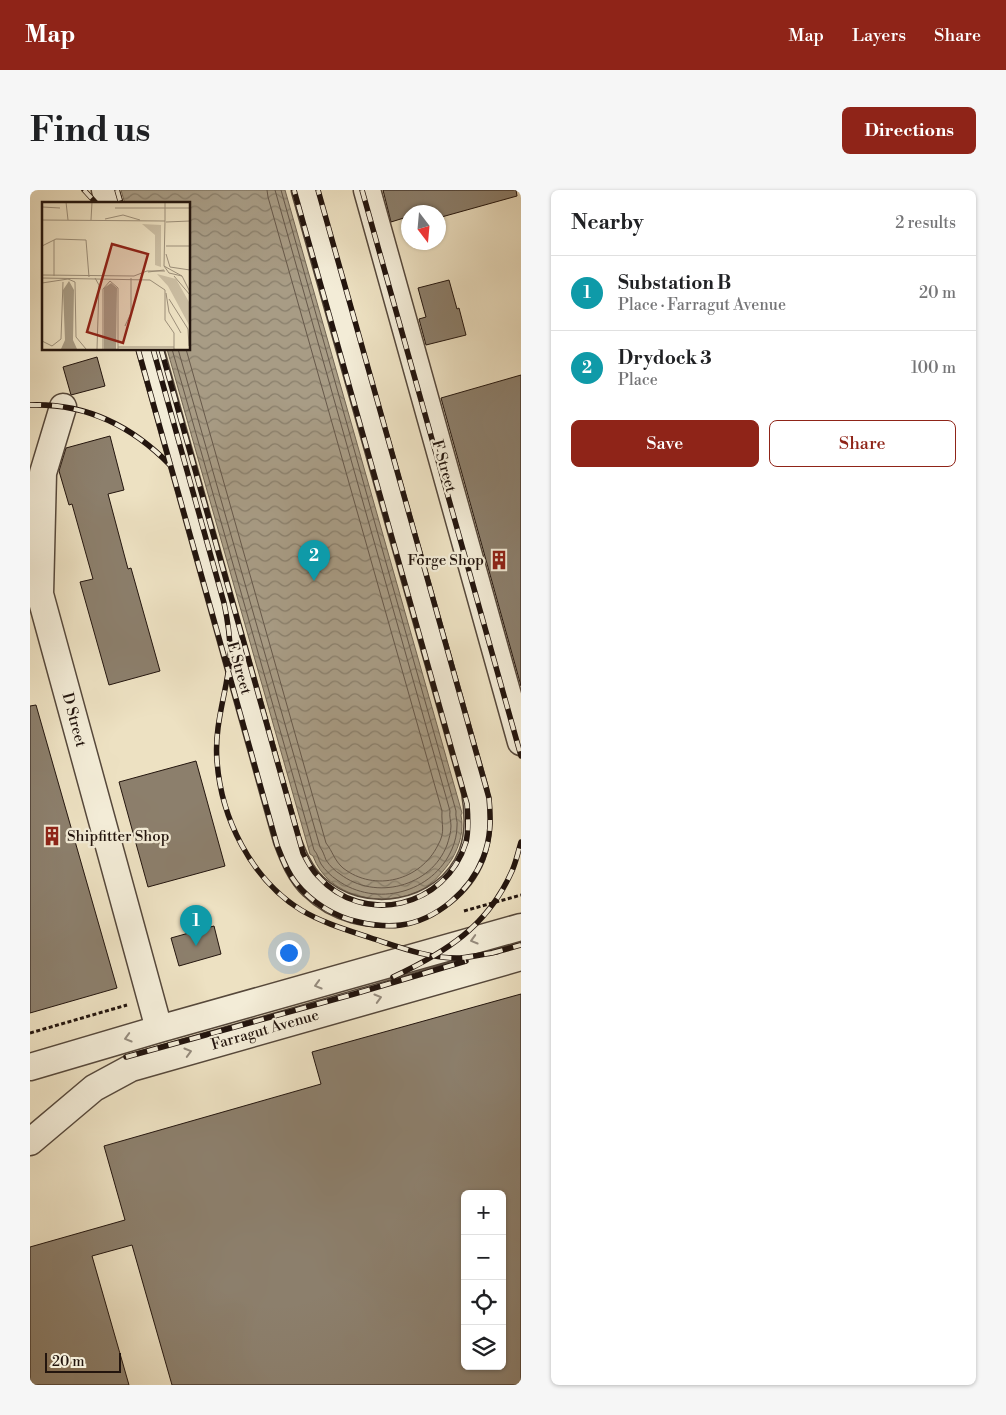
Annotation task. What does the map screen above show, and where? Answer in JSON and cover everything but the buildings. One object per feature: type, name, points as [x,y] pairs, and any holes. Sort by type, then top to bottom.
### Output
[{"type":"street","name":"E Street","points":[[150,350],[287,840],[294,858],[312,886],[326,897],[343,905],[379,914],[405,911],[428,903],[441,895],[455,881],[472,856],[479,824],[478,807],[470,771],[305,190]]},
{"type":"street","name":"F Street","points":[[367,190],[521,742]]},
{"type":"street","name":"D Street","points":[[63,407],[43,473],[40,594],[157,1020]]},
{"type":"street","name":"Farragut Avenue","points":[[30,1067],[83,1051],[157,1020],[521,927]]},
{"type":"street","name":"Farragut Avenue","points":[[30,1142],[94,1088],[132,1068],[521,957]]},
{"type":"street","points":[[83,1051],[94,1088]]},
{"type":"path","points":[[30,1033],[128,1005],[157,1020]]},
{"type":"water","points":[[121,190],[285,190],[462,813],[461,837],[452,859],[438,877],[420,891],[390,899],[358,896],[331,882],[320,870],[310,854],[167,350],[190,350],[190,202],[124,202]]},
{"type":"railway","points":[[84,190],[95,202]]},
{"type":"railway","points":[[117,190],[120,202]]},
{"type":"railway","points":[[161,350],[303,853],[318,876],[336,892],[357,901],[379,905],[401,903],[422,895],[441,882],[456,865],[467,837],[467,804],[294,190]]},
{"type":"railway","points":[[138,350],[277,845],[287,870],[302,890],[316,902],[324,908],[350,920],[390,926],[414,922],[427,917],[451,902],[470,882],[477,870],[486,851],[489,836],[489,798],[318,190]]},
{"type":"railway","points":[[362,190],[521,756]]},
{"type":"railway","points":[[153,350],[227,617],[230,660],[217,735],[217,761],[225,804],[232,825],[242,845],[267,882],[283,897],[309,915],[404,949],[437,957],[460,958],[497,952]]},
{"type":"railway","points":[[30,405],[70,408],[106,420],[124,428],[140,439],[170,465]]},
{"type":"railway","points":[[393,977],[430,958],[463,936],[477,923],[502,891],[513,868],[521,842]]},
{"type":"railway","points":[[492,953],[521,945]]},
{"type":"railway","points":[[126,1057],[466,961]]},
{"type":"place","name":"Forge Shop","points":[[499,560]]},
{"type":"place","name":"Drydock 3","points":[[314,581]]},
{"type":"place","name":"Shipfitter Shop","points":[[52,836]]},
{"type":"place","name":"Substation B","points":[[196,946]]}]
